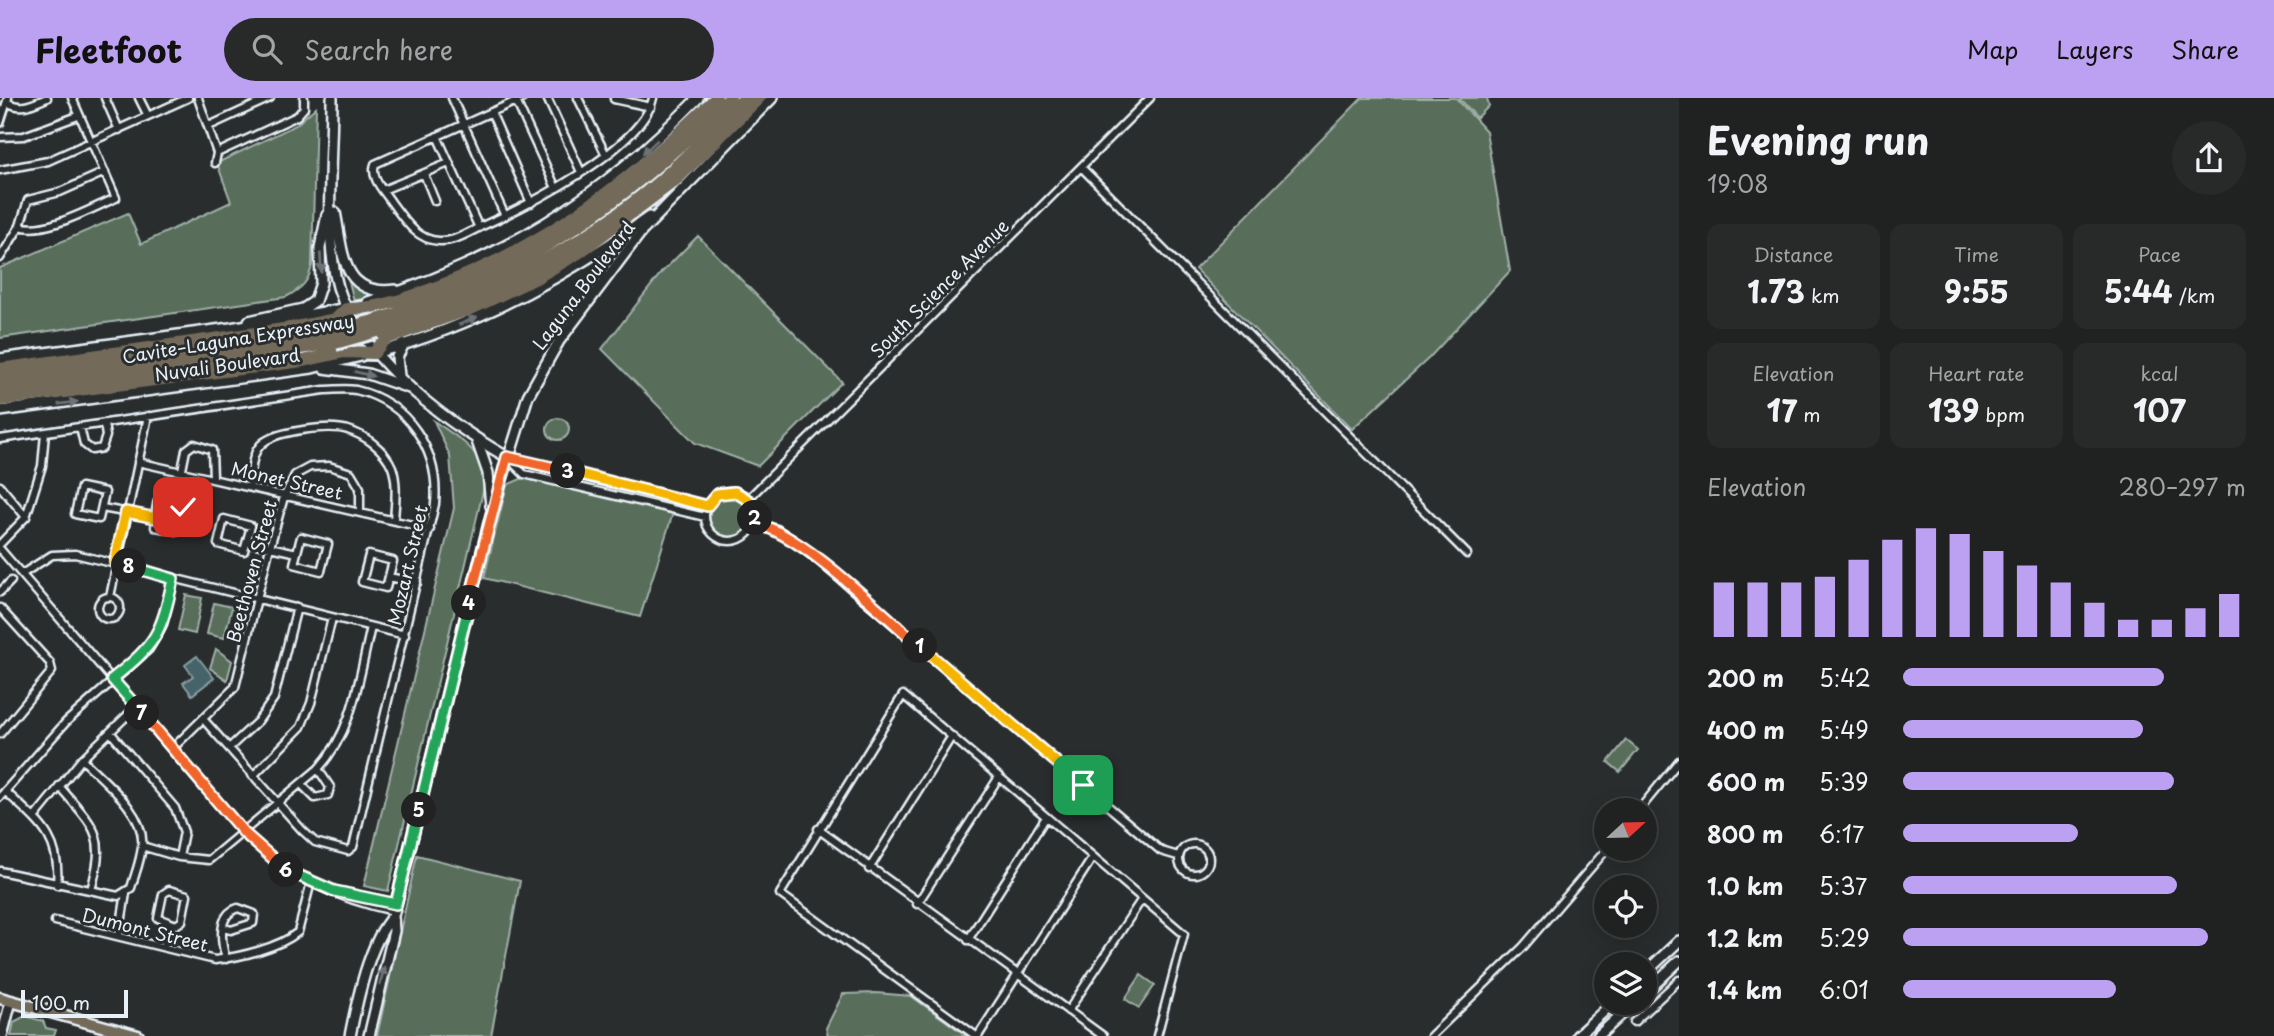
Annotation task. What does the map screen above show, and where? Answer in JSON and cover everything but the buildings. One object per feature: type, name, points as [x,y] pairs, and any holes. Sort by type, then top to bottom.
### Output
[{"type":"highway","points":[[0,369],[291,328],[336,319],[346,309],[372,309],[437,287],[486,266],[547,234],[630,177],[716,98]]},
{"type":"highway","name":"Cavite–Laguna Expressway","points":[[376,326],[487,279],[562,239],[654,171],[730,98]]},
{"type":"highway","name":"Cavite–Laguna Expressway","points":[[0,391],[333,338],[491,290],[567,248],[660,180],[745,98]]},
{"type":"highway","points":[[0,400],[303,361],[344,352],[374,353],[385,339],[498,297],[580,252],[669,186],[759,98]]},
{"type":"highway","name":"Cavite–Laguna Expressway","points":[[0,380],[333,338]]},
{"type":"main road","points":[[332,98],[332,258],[346,309],[374,353],[399,376],[477,440],[507,457]]},
{"type":"main road","points":[[346,309],[415,287],[503,248],[604,186],[649,148],[698,98]]},
{"type":"main road","name":"Laguna Boulevard","points":[[369,1036],[394,932],[394,910],[491,515],[528,397],[548,357],[618,258],[666,205],[772,98]]},
{"type":"main road","points":[[332,197],[345,261],[356,282],[377,291],[415,287]]},
{"type":"main road","points":[[230,328],[260,317],[303,309],[315,300],[321,283],[320,248],[332,197]]},
{"type":"main road","name":"Laguna Boulevard","points":[[374,353],[470,320],[545,284],[666,205]]},
{"type":"main road","name":"Nuvali Boulevard","points":[[0,359],[230,328],[346,309]]},
{"type":"main road","points":[[399,376],[397,357],[404,344]]},
{"type":"main road","name":"Nuvali Boulevard","points":[[0,411],[312,368],[374,353]]},
{"type":"main road","points":[[312,368],[355,372],[415,389]]},
{"type":"main road","points":[[477,440],[488,473],[491,515]]},
{"type":"main road","name":"Laguna Boulevard","points":[[350,1036],[375,948],[383,926],[394,910]]},
{"type":"main road","points":[[1657,962],[1679,941]]},
{"type":"main road","points":[[1657,982],[1679,961]]},
{"type":"main road","points":[[2,1036],[5,1000],[138,1036]]},
{"type":"main road","points":[[1577,1036],[1600,1015]]},
{"type":"main road","points":[[1598,1036],[1621,1015]]},
{"type":"street","points":[[0,123],[8,100],[15,107],[29,106],[47,98]]},
{"type":"street","points":[[20,226],[28,229],[47,226],[116,198],[72,98]]},
{"type":"street","points":[[105,98],[118,130]]},
{"type":"street","points":[[139,98],[148,116]]},
{"type":"street","points":[[168,98],[171,106]]},
{"type":"street","points":[[0,170],[48,161],[188,98]]},
{"type":"street","points":[[198,98],[217,153],[215,163]]},
{"type":"street","points":[[209,127],[270,98]]},
{"type":"street","points":[[217,153],[297,116],[304,108],[304,98]]},
{"type":"street","points":[[452,98],[505,216]]},
{"type":"street","points":[[547,98],[581,172]]},
{"type":"street","points":[[578,98],[606,155]]},
{"type":"street","points":[[556,188],[520,99],[375,164],[374,175],[410,228],[431,240],[452,240],[531,202],[556,188],[606,155],[637,128],[651,107],[653,98]]},
{"type":"street","name":"South Science Avenue","points":[[748,499],[1150,98]]},
{"type":"street","points":[[614,99],[651,107]]},
{"type":"street","points":[[491,112],[531,202]]},
{"type":"street","points":[[0,137],[24,136],[78,116]]},
{"type":"street","points":[[437,136],[479,228]]},
{"type":"street","points":[[383,190],[449,163]]},
{"type":"street","points":[[1081,167],[1467,554]]},
{"type":"street","points":[[0,258],[20,226],[28,200],[60,192],[105,172]]},
{"type":"street","points":[[424,174],[435,201]]},
{"type":"street","name":"Mozart Street","points":[[0,439],[324,390],[354,389],[379,397],[402,412],[417,429],[429,452],[436,491],[430,529],[354,847],[348,852],[315,842],[276,803],[203,719]]},
{"type":"street","points":[[110,597],[115,562],[148,416]]},
{"type":"street","points":[[80,427],[84,444],[92,450],[102,448],[106,436],[104,424]]},
{"type":"street","points":[[250,487],[253,456],[263,442],[285,433],[347,429],[374,444],[391,466],[395,492],[394,520]]},
{"type":"street","points":[[45,433],[42,466],[26,517],[0,547],[244,833],[273,861],[345,897],[394,910]]},
{"type":"street","points":[[182,470],[186,450],[194,444],[203,444],[212,450],[214,477]]},
{"type":"street","points":[[507,457],[707,506]]},
{"type":"street","points":[[507,457],[524,474],[705,517]]},
{"type":"street","name":"Monet Street","points":[[138,462],[214,477],[285,497],[360,511],[430,529]]},
{"type":"street","name":"Beethoven Street","points":[[173,748],[235,687],[270,547],[285,497],[295,475],[310,467],[330,466],[351,473],[360,488],[360,511]]},
{"type":"street","points":[[0,486],[26,517]]},
{"type":"street","points":[[80,487],[105,492],[102,508],[99,519],[75,514],[80,487]]},
{"type":"street","points":[[726,491],[738,492],[748,499],[754,509],[754,523],[744,537],[727,541],[712,533],[705,517],[707,506],[715,496],[726,491]]},
{"type":"street","points":[[159,502],[183,507],[178,531],[155,527],[156,518],[159,502]]},
{"type":"street","points":[[102,508],[156,518]]},
{"type":"street","points":[[225,519],[251,526],[247,542],[244,551],[218,544],[225,519]]},
{"type":"street","points":[[754,523],[777,529],[801,546],[1161,851],[1178,856]]},
{"type":"street","points":[[300,537],[328,544],[321,571],[294,564],[297,553],[300,537]]},
{"type":"street","points":[[247,542],[297,553]]},
{"type":"street","points":[[22,574],[36,564],[62,553],[115,562],[173,579],[259,597],[405,635]]},
{"type":"street","points":[[369,555],[393,561],[389,577],[386,588],[362,582],[369,555]]},
{"type":"street","points":[[389,577],[417,583]]},
{"type":"street","points":[[0,797],[66,722],[149,649],[163,624],[173,579]]},
{"type":"street","points":[[0,592],[11,581]]},
{"type":"street","points":[[229,748],[258,720],[274,698],[297,607]]},
{"type":"street","points":[[0,608],[50,663],[52,671],[0,734]]},
{"type":"street","points":[[253,776],[301,727],[311,704],[332,618]]},
{"type":"street","points":[[142,846],[179,857],[209,860],[318,769],[334,752],[352,712],[371,627]]},
{"type":"street","points":[[1093,857],[977,1036],[781,897],[781,890],[903,695],[1184,934],[1157,1036]]},
{"type":"street","points":[[34,818],[82,759],[136,706]]},
{"type":"street","points":[[110,732],[175,808],[184,832],[179,857]]},
{"type":"street","points":[[869,869],[951,736]]},
{"type":"street","points":[[0,871],[118,896],[131,888],[142,846],[142,834],[132,812],[82,759]]},
{"type":"street","points":[[1649,798],[1679,761]]},
{"type":"street","points":[[301,784],[315,798],[328,795],[330,787],[318,769]]},
{"type":"street","points":[[917,904],[999,777]]},
{"type":"street","points":[[59,786],[91,824],[97,836],[100,859],[91,890]]},
{"type":"street","points":[[5,791],[34,818],[56,847],[59,861],[57,885]]},
{"type":"street","points":[[968,940],[1046,817]]},
{"type":"street","points":[[818,829],[917,904],[1103,1036]]},
{"type":"street","points":[[1197,843],[1208,850],[1210,862],[1204,872],[1191,875],[1180,868],[1178,856],[1184,846],[1197,843]]},
{"type":"street","points":[[1431,1036],[1523,947],[1597,861]]},
{"type":"street","name":"Dumont Street","points":[[55,921],[164,945],[215,960],[226,959],[284,940],[298,932],[311,882]]},
{"type":"street","points":[[169,890],[184,893],[187,900],[182,921],[176,925],[169,924],[158,918],[163,894],[169,890]]},
{"type":"street","points":[[334,891],[380,897],[394,910]]},
{"type":"street","points":[[119,936],[126,893]]},
{"type":"street","points":[[1068,1011],[1142,899]]},
{"type":"street","points":[[224,928],[249,926],[253,923],[254,914],[238,908],[232,909],[220,937],[226,959]]},
{"type":"street","points":[[164,945],[169,924]]},
{"type":"street","points":[[1634,1022],[1679,980]]},
{"type":"green space","points":[[1362,98],[1456,98],[1486,131],[1510,271],[1429,358],[1352,429],[1195,269]]},
{"type":"green space","points":[[1459,98],[1487,98],[1489,106],[1477,118]]},
{"type":"green space","points":[[316,107],[312,265],[304,284],[296,291],[286,297],[0,338],[0,268],[128,213],[141,244],[231,202],[217,163],[296,125]]},
{"type":"green space","points":[[698,236],[842,382],[758,466],[695,443],[602,349],[661,273]]},
{"type":"green space","points":[[348,278],[360,289],[379,294],[354,301]]},
{"type":"green space","points":[[558,418],[568,425],[569,429],[562,439],[558,440],[548,433],[547,429],[554,419]]},
{"type":"green space","points":[[434,421],[475,453],[485,483],[388,891],[364,886],[454,508],[450,456]]},
{"type":"green space","points":[[523,478],[673,513],[640,617],[484,578],[507,485]]},
{"type":"green space","points":[[730,495],[745,501],[751,516],[745,531],[730,537],[715,531],[709,516],[715,501]]},
{"type":"green space","points":[[186,595],[202,598],[195,634],[178,630]]},
{"type":"green space","points":[[214,603],[232,607],[224,638],[207,634]]},
{"type":"green space","points":[[216,649],[232,661],[227,680],[210,668]]},
{"type":"green space","points":[[1626,740],[1638,750],[1620,772],[1608,762]]},
{"type":"green space","points":[[417,855],[520,881],[491,1036],[377,1036]]},
{"type":"green space","points":[[1141,975],[1155,985],[1139,1008],[1125,999]]},
{"type":"green space","points":[[843,994],[911,996],[967,1036],[828,1036],[826,1028]]},
{"type":"green space","points":[[25,1016],[43,1021],[46,1028],[56,1030],[54,1036],[11,1036],[14,1022]]},
{"type":"water","points":[[197,656],[214,678],[192,695],[183,683],[193,676],[185,665]]},
{"type":"route","points":[[183,507],[159,502],[156,518],[126,512],[115,562],[173,579],[163,624],[149,649],[112,679],[244,833],[273,861],[290,872],[334,891],[345,891],[396,904],[507,457],[707,506],[710,500],[723,492],[732,491],[744,495],[754,509],[754,523],[777,529],[801,546],[1083,785]]}]
